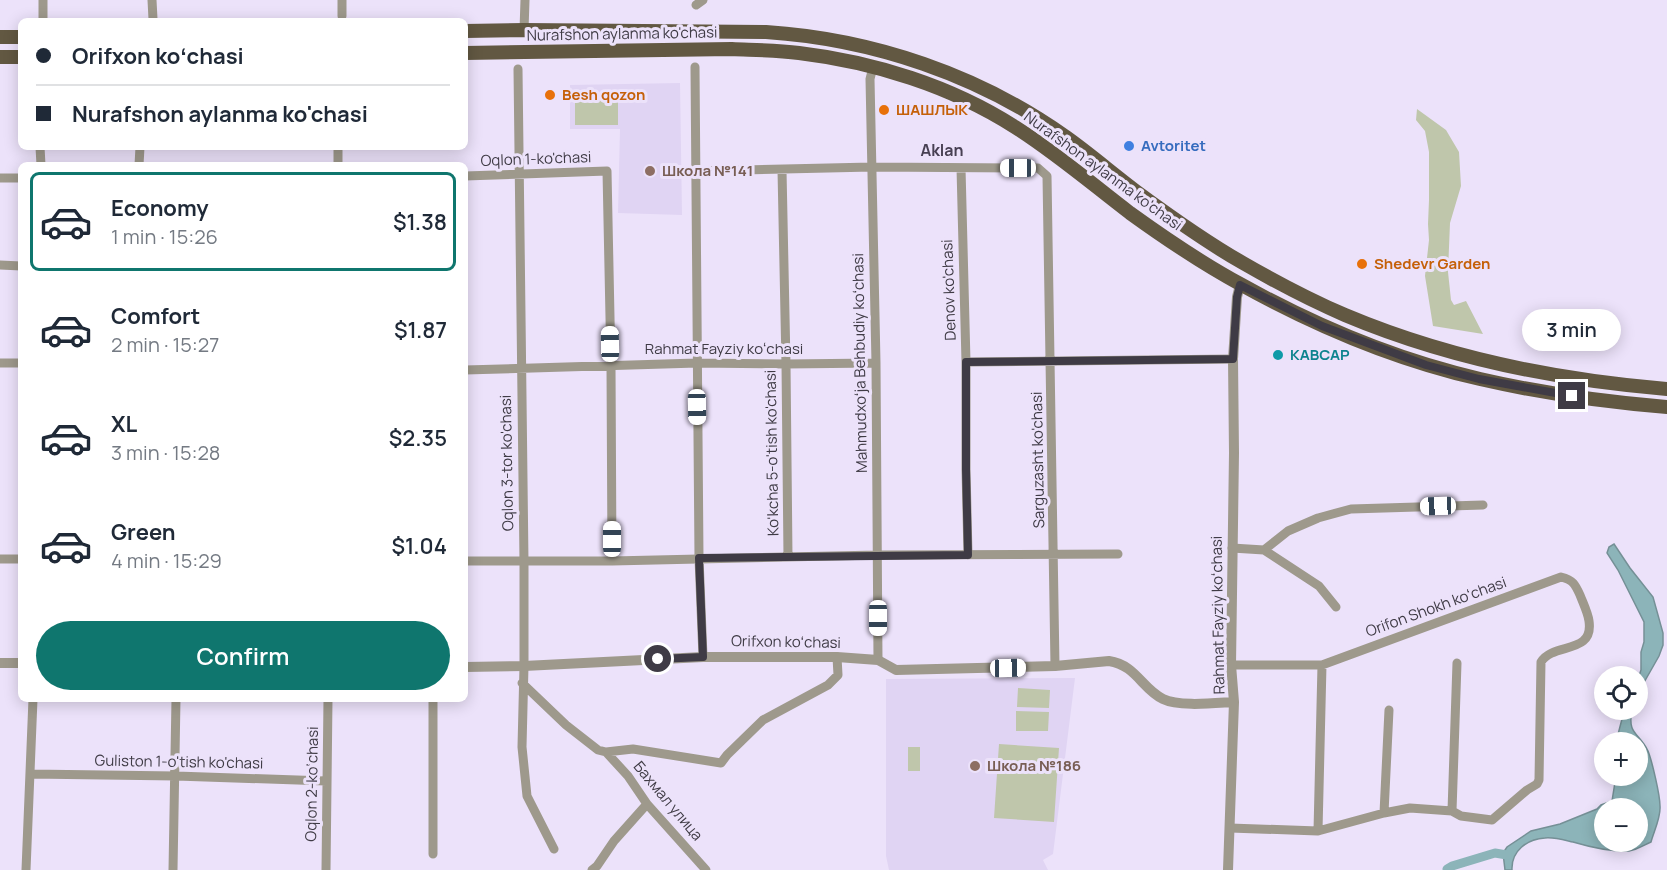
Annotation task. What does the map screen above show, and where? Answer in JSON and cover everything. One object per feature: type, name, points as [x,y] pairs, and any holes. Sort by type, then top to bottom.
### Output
[{"type":"main road","name":"Nurafshon aylanma ko'chasi","points":[[468,31],[790,33],[880,50],[930,66],[992,91],[1068,138],[1174,219],[1242,263],[1347,315],[1480,360],[1526,370],[1637,387],[1667,389]]},
{"type":"main road","points":[[0,37],[18,37]]},
{"type":"main road","name":"Nurafshon aylanma ko'chasi","points":[[468,53],[732,49],[812,55],[873,67],[923,83],[972,103],[1013,125],[1056,154],[1129,212],[1207,265],[1240,285],[1322,326],[1426,365],[1479,379],[1552,393],[1667,407]]},
{"type":"main road","points":[[0,57],[18,57]]},
{"type":"main road","points":[[923,83],[934,77],[934,71],[930,66]]},
{"type":"main road","points":[[1013,125],[1012,114],[1022,109]]},
{"type":"main road","points":[[1426,365],[1432,363],[1436,357],[1436,350],[1432,345]]},
{"type":"main road","points":[[1636,404],[1632,395],[1637,387]]},
{"type":"street","points":[[43,0],[43,18]]},
{"type":"street","points":[[152,0],[153,18]]},
{"type":"street","points":[[342,0],[342,16]]},
{"type":"street","points":[[524,30],[525,0]]},
{"type":"street","points":[[695,67],[694,171],[699,558],[703,657]]},
{"type":"street","name":"Mahmudxoʻja Behbudiy koʻchasi","points":[[873,67],[870,79],[876,363],[878,660]]},
{"type":"street","name":"Oqlon 3-tor ko'chasi","points":[[518,69],[524,562],[522,747],[527,796],[554,849]]},
{"type":"street","name":"Sarguzasht ko'chasi","points":[[694,171],[872,167],[1038,168],[1047,176],[1055,666]]},
{"type":"street","name":"Denov ko'chasi","points":[[961,168],[968,555]]},
{"type":"street","name":"Ko'kcha 5-o'tish ko'chasi","points":[[782,170],[788,557]]},
{"type":"street","name":"Oqlon 1-ko'chasi","points":[[468,176],[607,171],[611,366]]},
{"type":"street","points":[[0,178],[18,178]]},
{"type":"street","points":[[0,265],[18,266]]},
{"type":"street","name":"Rahmat Fayziy koʻchasi","points":[[1228,870],[1234,702],[1231,665],[1233,359],[1237,297],[1240,285]]},
{"type":"street","points":[[966,362],[1233,359]]},
{"type":"street","points":[[0,363],[18,363]]},
{"type":"street","name":"Rahmat Fayziy koʻchasi","points":[[468,370],[697,363],[876,363]]},
{"type":"street","points":[[611,366],[612,561]]},
{"type":"street","points":[[1264,550],[1288,531],[1318,518],[1351,508],[1482,505]]},
{"type":"street","points":[[1232,548],[1264,550],[1319,586],[1336,607]]},
{"type":"street","points":[[468,561],[1118,554]]},
{"type":"street","points":[[0,559],[18,560]]},
{"type":"street","name":"Orifon Shokh koʻchasi","points":[[1322,665],[1561,577],[1576,585],[1589,621],[1588,633],[1582,643],[1544,656],[1541,662],[1537,784],[1492,820],[1461,816],[1452,811]]},
{"type":"street","name":"Orifxon koʻchasi","points":[[468,667],[703,657],[837,657],[878,660],[896,670],[1055,666],[1103,661],[1116,662],[1128,667],[1153,693],[1168,702],[1234,702]]},
{"type":"street","name":"Бахмал улица","points":[[522,683],[566,725],[598,750],[606,752],[633,749],[721,763],[763,720],[828,685],[838,675],[837,657]]},
{"type":"street","points":[[0,663],[18,663]]},
{"type":"street","points":[[1230,828],[1318,831],[1410,808],[1452,811],[1457,663]]},
{"type":"street","points":[[1231,665],[1322,665],[1318,831]]},
{"type":"street","points":[[26,870],[33,702]]},
{"type":"street","points":[[173,870],[176,702]]},
{"type":"street","name":"Oqlon 2-ko‘chasi","points":[[326,870],[328,702]]},
{"type":"street","points":[[433,702],[433,854]]},
{"type":"street","points":[[1384,813],[1389,710]]},
{"type":"street","name":"Бахмал улица","points":[[606,752],[628,776],[647,804],[706,870]]},
{"type":"street","name":"Guliston 1-o'tish ko'chasi","points":[[31,774],[326,781]]},
{"type":"street","points":[[592,870],[647,804]]},
{"type":"shaded area","name":"Школа №141","points":[[680,83],[682,215],[618,213],[620,129],[570,129],[570,85]]},
{"type":"shaded area","points":[[575,98],[618,98],[618,125],[575,125]]},
{"type":"shaded area","points":[[1417,109],[1446,130],[1459,152],[1461,186],[1450,223],[1448,272],[1451,300],[1454,305],[1466,301],[1483,334],[1433,326],[1425,276],[1429,240],[1429,152],[1425,131],[1416,120]]},
{"type":"shaded area","points":[[1614,544],[1653,597],[1663,633],[1663,645],[1648,675],[1648,666],[1641,666],[1644,622],[1607,553],[1609,547]]},
{"type":"shaded area","name":"Школа №186","points":[[1075,678],[1053,854],[1043,860],[1048,870],[889,870],[886,856],[886,679]]},
{"type":"shaded area","points":[[1018,688],[1050,690],[1049,708],[1017,707]]},
{"type":"shaded area","points":[[1016,711],[1049,712],[1048,731],[1016,731]]},
{"type":"shaded area","points":[[1622,720],[1631,720],[1634,732],[1619,732]]},
{"type":"shaded area","points":[[999,744],[1059,748],[1054,822],[994,818]]},
{"type":"shaded area","points":[[908,747],[920,747],[920,771],[908,771]]},
{"type":"shaded area","points":[[1648,751],[1659,794],[1660,810],[1651,842],[1648,843],[1648,798],[1612,798],[1614,786],[1648,786]]},
{"type":"shaded area","points":[[1594,810],[1594,847],[1555,838],[1538,839],[1521,847],[1514,857],[1512,870],[1505,870],[1503,853],[1507,847],[1531,831],[1560,824]]},
{"type":"waterway","points":[[1447,869],[1495,853],[1507,855]]},
{"type":"place","name":"Besh qozon","points":[[550,95]]},
{"type":"place","name":"ШАШЛЫК","points":[[884,110]]},
{"type":"place","name":"Avtoritet","points":[[1129,146]]},
{"type":"place","name":"Школа №141","points":[[650,171]]},
{"type":"place","name":"Shedevr Garden","points":[[1362,264]]},
{"type":"place","name":"КАВСАР","points":[[1278,355]]},
{"type":"place","name":"Школа №186","points":[[975,766]]},
{"type":"district","name":"Aklan","points":[[942,150]]},
{"type":"route","points":[[658,659],[703,657],[699,558],[968,555],[966,362],[1233,359],[1237,297],[1240,285],[1322,326],[1426,365],[1479,379],[1572,396]]}]
